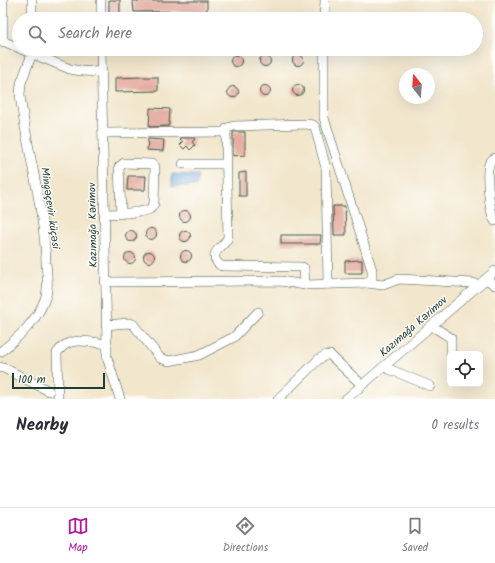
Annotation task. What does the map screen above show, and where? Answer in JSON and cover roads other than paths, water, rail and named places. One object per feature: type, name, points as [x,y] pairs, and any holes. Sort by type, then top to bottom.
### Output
[{"type":"street","points":[[3,0],[1,42],[12,45]]},
{"type":"street","points":[[32,0],[32,12]]},
{"type":"street","points":[[101,0],[101,12]]},
{"type":"street","points":[[324,12],[325,0]]},
{"type":"street","name":"Mingəçevir küçəsi","points":[[0,352],[15,340],[38,314],[45,299],[47,284],[46,247],[43,223],[20,95],[20,83],[30,56]]},
{"type":"street","points":[[41,56],[70,69],[102,72]]},
{"type":"street","name":"Kazımağa Kərimov","points":[[101,56],[107,344],[108,357],[120,399]]},
{"type":"street","points":[[324,56],[324,118],[372,270],[372,278],[367,283]]},
{"type":"street","points":[[305,285],[304,268],[302,267],[222,266],[218,264],[214,256],[228,237],[226,164],[227,128],[234,126],[306,124],[313,125],[315,127],[328,181],[328,284]]},
{"type":"street","points":[[103,133],[226,132]]},
{"type":"street","points":[[495,158],[489,164],[488,199],[492,217],[495,221]]},
{"type":"street","points":[[104,214],[122,214],[151,209],[154,204],[155,167],[153,164],[121,164],[122,214]]},
{"type":"street","points":[[183,164],[226,164]]},
{"type":"street","name":"Kazımağa Kərimov","points":[[346,399],[495,271]]},
{"type":"street","points":[[106,282],[281,281],[305,285],[367,283],[383,285],[399,279],[414,279],[467,282],[478,285]]},
{"type":"street","points":[[486,279],[495,285]]},
{"type":"street","points":[[106,325],[133,324],[160,358],[169,362],[199,355],[234,337],[258,312]]},
{"type":"street","points":[[432,326],[452,338],[451,351]]},
{"type":"street","points":[[58,399],[57,353],[60,348],[75,340],[107,344]]},
{"type":"street","points":[[278,399],[319,359],[326,355],[330,355],[362,385]]},
{"type":"street","points":[[0,367],[49,391]]},
{"type":"street","points":[[384,367],[430,386]]},
{"type":"water","points":[[172,174],[198,175],[197,186],[172,186]]}]
